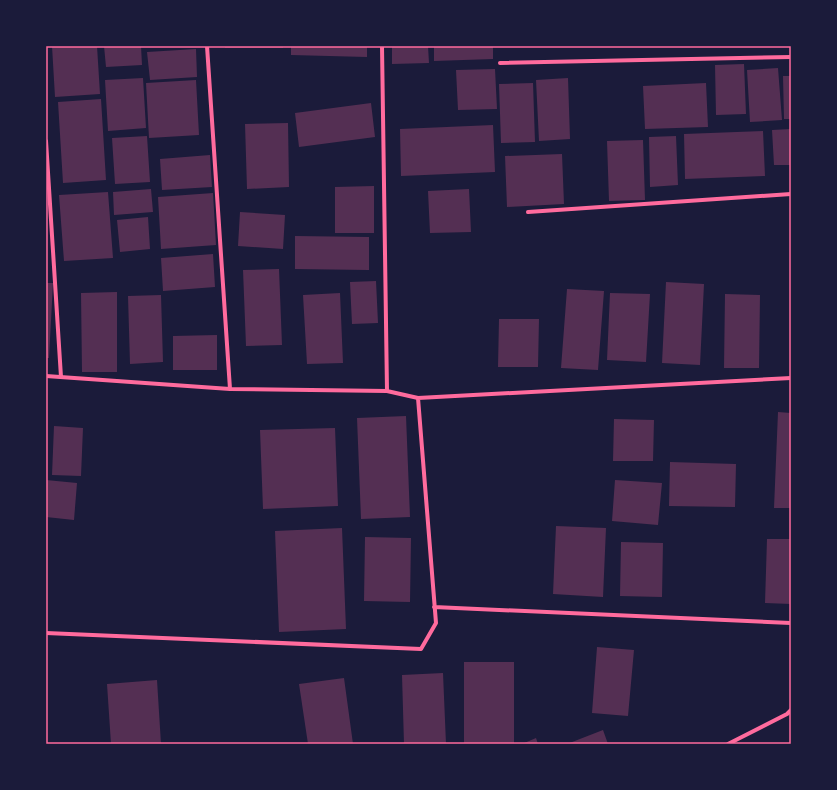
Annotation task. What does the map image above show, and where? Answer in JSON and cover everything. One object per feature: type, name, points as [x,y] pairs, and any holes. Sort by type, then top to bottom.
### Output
[{"type":"street","points":[[207,46],[230,389]]},
{"type":"street","points":[[382,46],[387,391]]},
{"type":"street","points":[[500,63],[791,57]]},
{"type":"street","points":[[46,141],[60,377]]},
{"type":"street","points":[[528,212],[791,194]]},
{"type":"street","points":[[46,376],[230,389],[387,391],[418,398],[791,378]]},
{"type":"street","points":[[46,633],[421,649],[436,623],[418,398]]},
{"type":"street","points":[[434,607],[791,623]]},
{"type":"street","points":[[728,744],[787,714],[791,710]]},
{"type":"building","points":[[52,46],[97,46],[100,94],[55,97]]},
{"type":"building","points":[[104,46],[141,46],[142,65],[106,67]]},
{"type":"building","points":[[225,46],[283,46],[283,48],[225,48]]},
{"type":"building","points":[[291,46],[367,46],[367,57],[291,55]]},
{"type":"building","points":[[392,46],[428,46],[429,63],[392,64]]},
{"type":"building","points":[[434,46],[493,46],[493,59],[434,61]]},
{"type":"building","points":[[196,49],[197,77],[150,80],[147,52]]},
{"type":"building","points":[[744,64],[746,114],[716,115],[715,65]]},
{"type":"building","points":[[778,68],[782,120],[750,122],[747,70]]},
{"type":"building","points":[[495,69],[497,109],[458,110],[456,70]]},
{"type":"building","points":[[783,76],[791,76],[791,119],[784,119]]},
{"type":"building","points":[[143,78],[146,128],[108,131],[105,80]]},
{"type":"building","points":[[568,78],[570,139],[539,141],[536,80]]},
{"type":"building","points":[[196,80],[199,135],[149,138],[146,83]]},
{"type":"building","points":[[533,83],[535,142],[501,143],[499,84]]},
{"type":"building","points":[[706,83],[708,127],[645,129],[643,86]]},
{"type":"building","points":[[101,99],[106,180],[63,183],[58,102]]},
{"type":"building","points":[[371,103],[375,137],[299,147],[295,113]]},
{"type":"building","points":[[288,123],[289,187],[247,189],[245,124]]},
{"type":"building","points":[[493,125],[495,172],[401,176],[400,129]]},
{"type":"building","points":[[791,129],[791,165],[774,165],[772,130]]},
{"type":"building","points":[[763,131],[765,176],[685,179],[684,134]]},
{"type":"building","points":[[147,136],[150,182],[115,184],[112,138]]},
{"type":"building","points":[[676,136],[678,185],[650,187],[649,137]]},
{"type":"building","points":[[643,140],[645,200],[609,201],[607,141]]},
{"type":"building","points":[[562,154],[564,204],[507,207],[505,156]]},
{"type":"building","points":[[210,155],[212,187],[162,190],[160,159]]},
{"type":"building","points":[[374,186],[374,233],[335,233],[335,187]]},
{"type":"building","points":[[151,189],[153,212],[114,215],[113,192]]},
{"type":"building","points":[[469,189],[471,232],[430,233],[428,191]]},
{"type":"building","points":[[108,192],[113,258],[64,261],[59,195]]},
{"type":"building","points":[[213,193],[216,245],[161,249],[158,197]]},
{"type":"building","points":[[240,212],[285,215],[283,249],[238,246]]},
{"type":"building","points":[[148,217],[150,249],[120,252],[117,220]]},
{"type":"building","points":[[295,236],[369,237],[369,270],[295,269]]},
{"type":"building","points":[[213,254],[215,287],[163,291],[161,258]]},
{"type":"building","points":[[279,269],[282,345],[246,346],[243,270]]},
{"type":"building","points":[[376,281],[378,323],[352,324],[350,282]]},
{"type":"building","points":[[666,282],[704,284],[700,365],[662,363]]},
{"type":"building","points":[[46,283],[53,283],[49,358],[46,358]]},
{"type":"building","points":[[567,289],[604,291],[598,370],[561,368]]},
{"type":"building","points":[[117,292],[117,372],[82,372],[81,293]]},
{"type":"building","points":[[340,293],[343,363],[307,364],[303,295]]},
{"type":"building","points":[[610,293],[650,294],[646,362],[607,360]]},
{"type":"building","points":[[725,294],[760,295],[759,368],[724,368]]},
{"type":"building","points":[[161,295],[163,362],[130,364],[128,296]]},
{"type":"building","points":[[499,319],[539,319],[538,367],[498,367]]},
{"type":"building","points":[[217,335],[217,370],[173,370],[173,336]]},
{"type":"building","points":[[778,412],[791,413],[791,508],[774,508]]},
{"type":"building","points":[[406,416],[410,517],[361,519],[357,418]]},
{"type":"building","points":[[614,419],[654,420],[653,461],[613,461]]},
{"type":"building","points":[[54,426],[83,428],[81,476],[52,475]]},
{"type":"building","points":[[335,428],[338,506],[263,509],[260,430]]},
{"type":"building","points":[[670,462],[736,464],[735,507],[669,506]]},
{"type":"building","points":[[46,480],[77,483],[74,520],[46,517]]},
{"type":"building","points":[[615,480],[662,483],[658,525],[612,521]]},
{"type":"building","points":[[556,526],[606,528],[603,597],[553,594]]},
{"type":"building","points":[[342,528],[346,629],[279,632],[275,531]]},
{"type":"building","points":[[365,537],[411,538],[410,602],[364,601]]},
{"type":"building","points":[[767,539],[791,539],[791,604],[765,603]]},
{"type":"building","points":[[621,542],[663,543],[662,597],[620,596]]},
{"type":"building","points":[[597,647],[634,650],[628,716],[592,713]]},
{"type":"building","points":[[464,662],[514,662],[514,744],[464,744]]},
{"type":"building","points":[[443,673],[446,744],[404,744],[402,675]]},
{"type":"building","points":[[344,678],[353,744],[308,744],[299,684]]},
{"type":"building","points":[[157,680],[161,744],[111,744],[107,684]]},
{"type":"building","points":[[603,730],[608,744],[567,744]]},
{"type":"building","points":[[536,738],[538,744],[522,744]]}]
